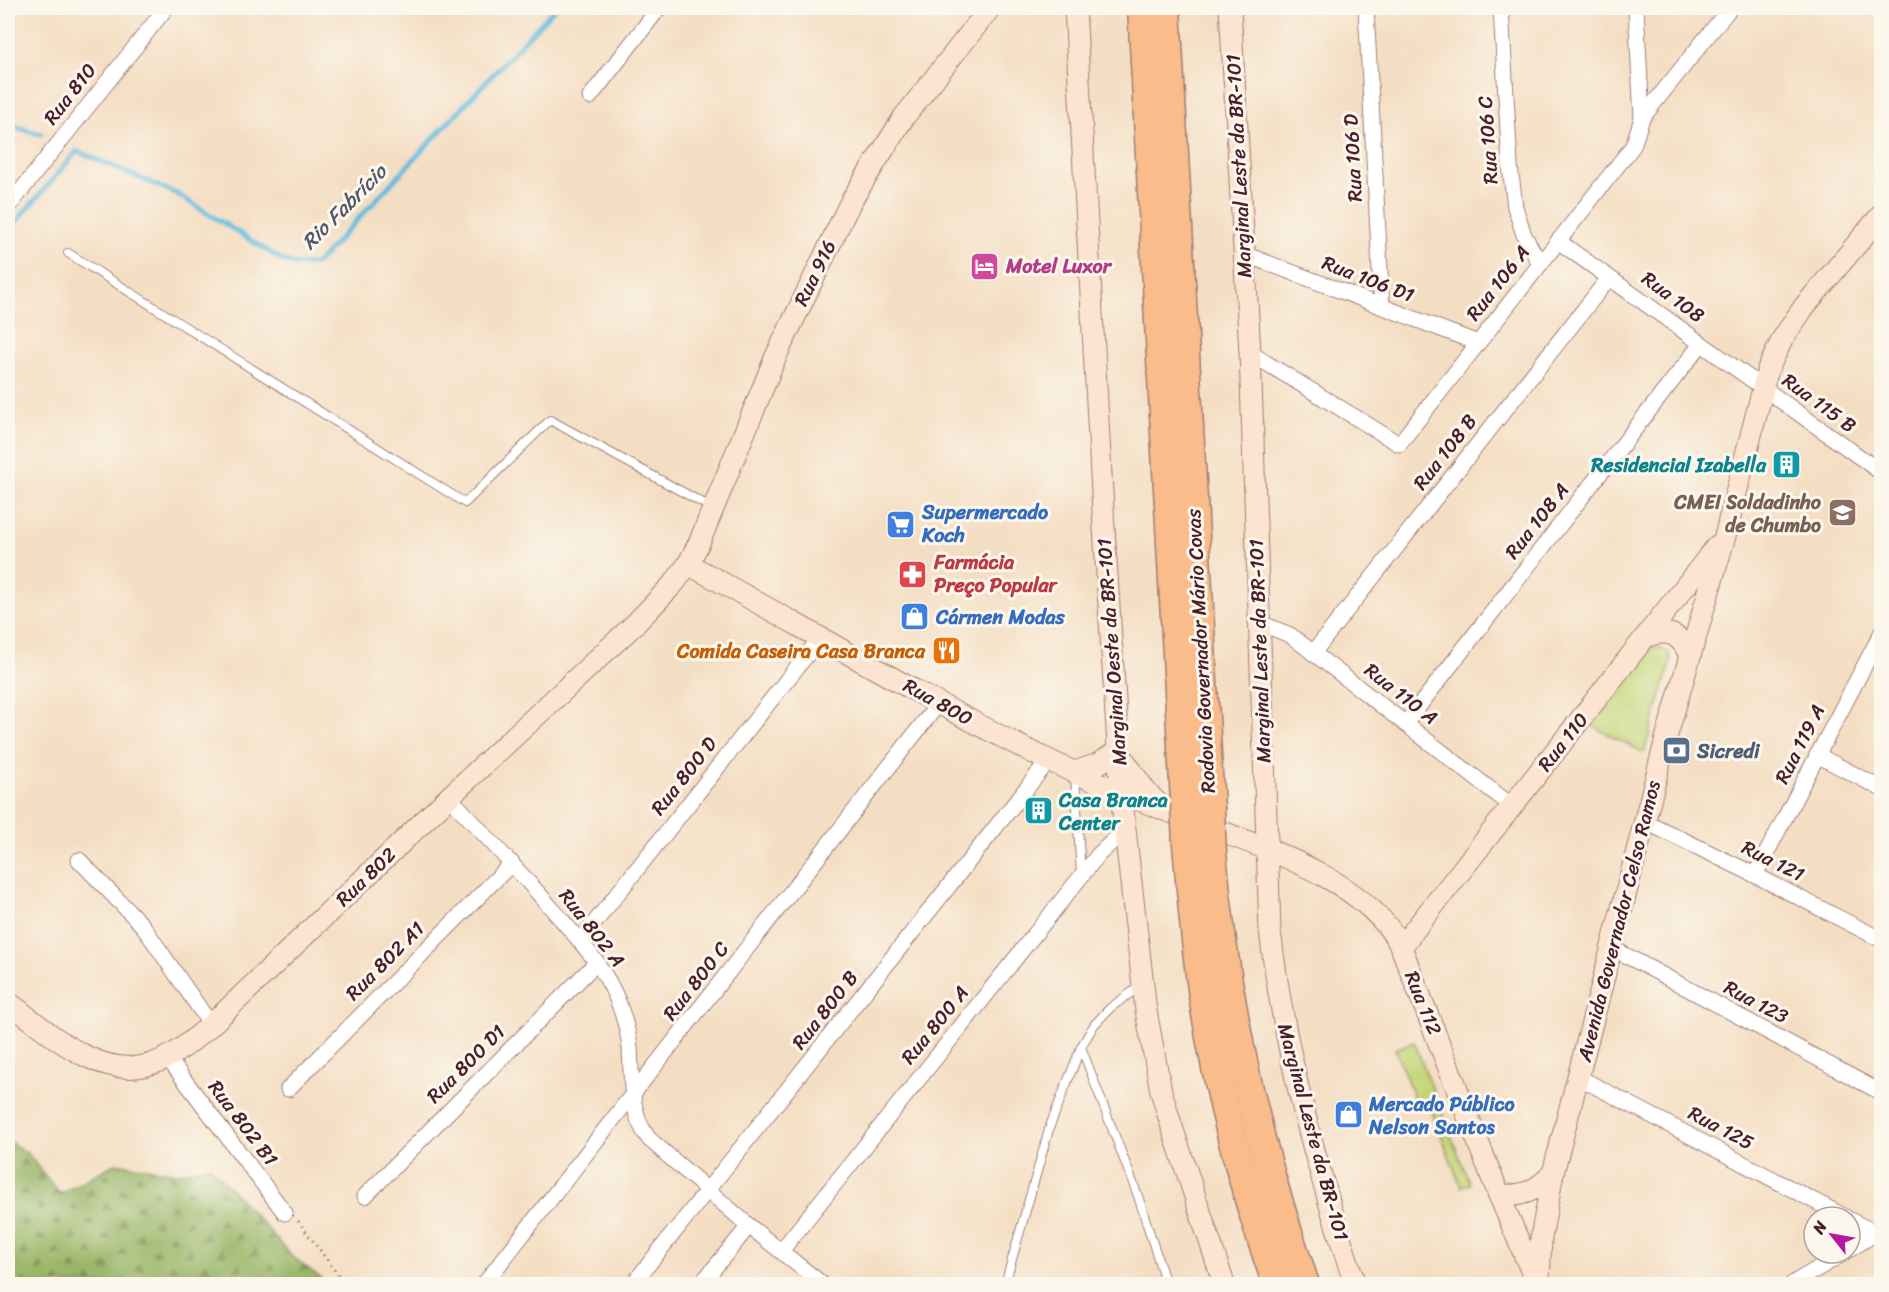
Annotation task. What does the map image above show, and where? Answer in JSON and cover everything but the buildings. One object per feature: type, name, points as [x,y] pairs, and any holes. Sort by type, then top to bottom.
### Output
[{"type":"highway","name":"Rodovia Governador Mário Covas","points":[[1142,8],[1193,824],[1223,958],[1242,1063],[1271,1179],[1305,1284]]},
{"type":"highway","name":"Rodovia Governador Mário Covas","points":[[1166,8],[1193,824],[1193,922],[1211,1040],[1238,1156],[1254,1215],[1277,1284]]},
{"type":"main road","name":"Rua 916","points":[[688,564],[714,509],[776,356],[816,270],[857,191],[886,143],[926,88],[990,8]]},
{"type":"main road","name":"Marginal Oeste da BR-101","points":[[1075,8],[1118,751],[1143,985],[1150,1039],[1161,1091],[1224,1284]]},
{"type":"main road","name":"Marginal Leste da BR-101","points":[[1230,8],[1250,353],[1270,930],[1275,974],[1287,1039],[1316,1156],[1356,1284]]},
{"type":"main road","name":"Avenida Governador Celso Ramos","points":[[1538,1284],[1541,1238],[1553,1173],[1644,821],[1725,536],[1762,388],[1775,353],[1792,323],[1881,214]]},
{"type":"main road","name":"Rua 110","points":[[1401,947],[1725,536]]},
{"type":"main road","name":"Rua 800","points":[[688,564],[939,703],[1049,760],[1193,824]]},
{"type":"main road","name":"Rua 802","points":[[8,1002],[71,1048],[88,1058],[105,1064],[122,1068],[141,1067],[167,1057],[186,1046],[211,1025],[449,797],[598,660],[675,582],[688,564]]},
{"type":"main road","points":[[1647,636],[1660,632],[1674,634],[1684,643],[1690,656]]},
{"type":"main road","points":[[1075,772],[1098,764],[1118,751],[1147,793],[1193,824]]},
{"type":"main road","points":[[1125,830],[1149,814],[1193,824]]},
{"type":"main road","name":"Rua 112","points":[[1193,824],[1266,849],[1306,866],[1357,898],[1388,926],[1401,947],[1499,1196],[1538,1284]]},
{"type":"main road","points":[[1499,1196],[1529,1192],[1545,1182],[1553,1173]]},
{"type":"street","name":"Rua 810","points":[[8,207],[166,8]]},
{"type":"street","points":[[590,97],[659,8]]},
{"type":"street","name":"Rua 106 D","points":[[1366,8],[1382,307]]},
{"type":"street","name":"Rua 106 C","points":[[1501,8],[1510,166],[1515,207],[1524,235],[1540,264]]},
{"type":"street","points":[[1636,8],[1642,118]]},
{"type":"street","name":"Rua 106 A","points":[[1250,353],[1399,444],[1633,146],[1642,118],[1731,8]]},
{"type":"street","name":"Rua 108","points":[[1558,241],[1762,388]]},
{"type":"street","name":"Rua 106 D1","points":[[1244,254],[1478,343]]},
{"type":"street","name":"Rua 108 B","points":[[1313,653],[1609,278]]},
{"type":"street","name":"Rua 108 A","points":[[1405,724],[1701,344]]},
{"type":"street","name":"Rua 115 B","points":[[1762,388],[1881,473]]},
{"type":"street","name":"Rua 110 A","points":[[1260,623],[1290,635],[1512,806]]},
{"type":"street","name":"Rua 119 A","points":[[1755,875],[1881,635]]},
{"type":"street","name":"Rua 800 D","points":[[580,941],[821,637]]},
{"type":"street","name":"Rua 800 C","points":[[484,1284],[939,703]]},
{"type":"street","points":[[1817,755],[1881,789]]},
{"type":"street","name":"Rua 800 B","points":[[633,1284],[1049,760]]},
{"type":"street","name":"Rua 802 A","points":[[449,797],[512,863],[580,941],[609,981],[626,1024],[630,1045],[632,1097],[642,1129],[649,1139],[749,1226],[822,1284]]},
{"type":"street","name":"Rua 121","points":[[1644,821],[1881,940]]},
{"type":"street","name":"Rua 800 A","points":[[781,1251],[1099,854],[1125,830]]},
{"type":"street","points":[[79,860],[143,926],[211,1025]]},
{"type":"street","name":"Rua 802 A1","points":[[288,1089],[512,863]]},
{"type":"street","name":"Rua 123","points":[[1612,948],[1881,1093]]},
{"type":"street","name":"Rua 800 D1","points":[[365,1196],[597,962]]},
{"type":"street","name":"Rua 802 B1","points":[[167,1057],[285,1213]]},
{"type":"street","name":"Rua 125","points":[[1578,1077],[1822,1205]]},
{"type":"street","points":[[701,1284],[749,1226]]},
{"type":"street","points":[[1862,1226],[1876,1233],[1862,1242]]},
{"type":"street","points":[[1792,1284],[1824,1265]]},
{"type":"lane","points":[[68,253],[465,503],[550,420],[714,509]]},
{"type":"lane","points":[[1075,772],[1082,877]]},
{"type":"lane","points":[[1005,1284],[1050,1126],[1081,1047],[1094,1025],[1102,1017],[1143,985]]},
{"type":"lane","points":[[1081,1047],[1138,1196],[1166,1284]]},
{"type":"path","points":[[285,1213],[301,1223],[345,1284]]},
{"type":"green space","points":[[1655,647],[1668,651],[1671,660],[1644,753],[1592,726],[1645,653]]},
{"type":"green space","points":[[1414,1042],[1470,1184],[1461,1187],[1429,1104],[1418,1108],[1395,1049]]},
{"type":"green space","points":[[8,1141],[27,1153],[60,1194],[116,1163],[177,1173],[210,1166],[292,1256],[328,1284],[8,1284]]},
{"type":"waterway","name":"Rio Fabrício","points":[[12,227],[77,151],[177,194],[282,260],[296,265],[316,264],[555,8]]},
{"type":"waterway","name":"Rio Fabrício","points":[[8,125],[41,134]]},
{"type":"place","name":"Motel Luxor","points":[[985,266]]},
{"type":"place","name":"Residencial Izabella","points":[[1787,465]]},
{"type":"place","name":"CMEI Soldadinho de Chumbo","points":[[1842,513]]},
{"type":"place","name":"Supermercado Koch","points":[[901,524]]},
{"type":"place","name":"Farmácia Preço Popular","points":[[913,574]]},
{"type":"place","name":"Cármen Modas","points":[[915,617]]},
{"type":"place","name":"Comida Caseira Casa Branca","points":[[946,651]]},
{"type":"place","name":"Sicredi","points":[[1676,751]]},
{"type":"place","name":"Casa Branca Center","points":[[1038,811]]},
{"type":"place","name":"Mercado Público Nelson Santos","points":[[1348,1115]]}]
